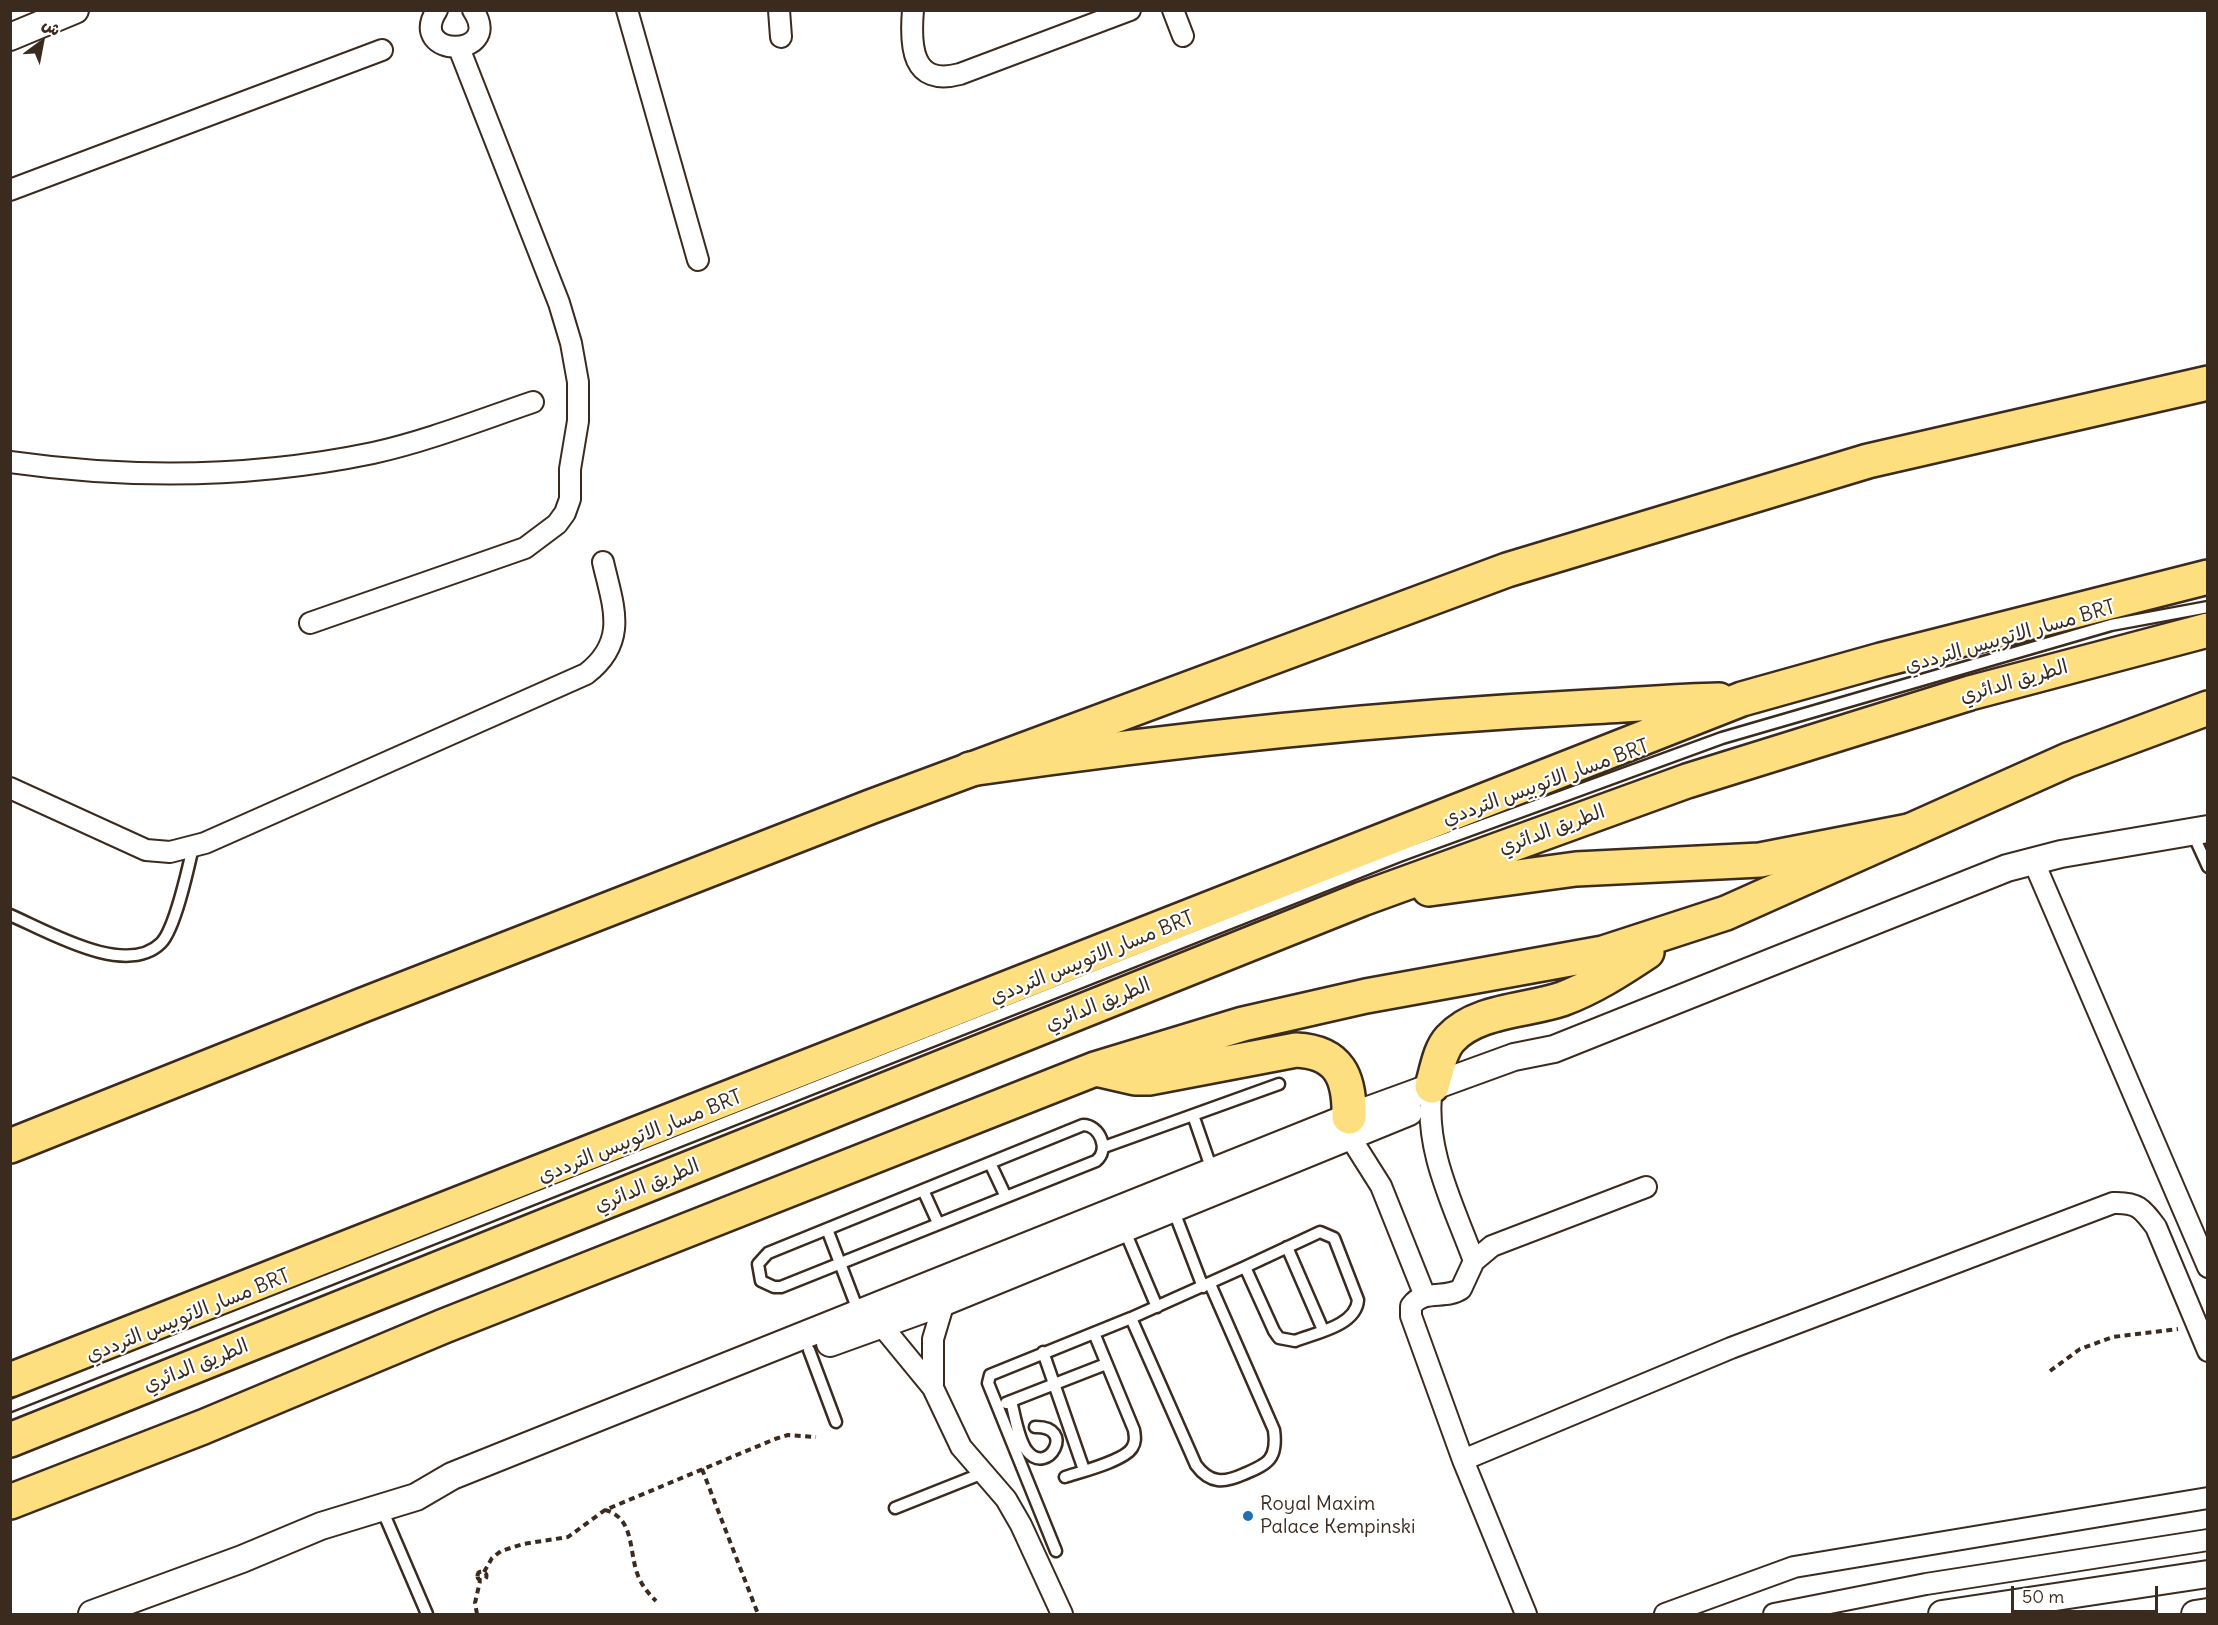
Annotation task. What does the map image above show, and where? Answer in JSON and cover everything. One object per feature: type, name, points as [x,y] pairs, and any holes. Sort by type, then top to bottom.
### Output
[{"type":"highway","points":[[10,1146],[374,1000],[970,769],[1507,570],[1868,461],[2208,383]]},
{"type":"highway","points":[[10,1380],[1742,699],[1892,657],[2208,577]]},
{"type":"highway","name":"الطريق الدائري","points":[[10,1440],[1362,899],[1687,781],[1970,693],[2208,630]]},
{"type":"highway","points":[[970,769],[1134,745],[1291,728],[1510,710],[1742,699]]},
{"type":"highway","points":[[10,1502],[203,1426],[444,1326],[1095,1069],[1243,1024],[1366,996],[1603,953],[1680,930],[1726,913],[2068,760],[2208,708]]},
{"type":"highway","points":[[1362,899],[1576,869],[1760,860],[1909,831]]},
{"type":"highway","points":[[1431,1095],[1441,1055],[1449,1040],[1459,1031],[1485,1019],[1572,994],[1623,968],[1680,930]]},
{"type":"highway","points":[[1095,1069],[1135,1078],[1149,1078],[1296,1050],[1316,1051],[1341,1070],[1347,1087],[1350,1127]]},
{"type":"street","points":[[10,37],[75,10]]},
{"type":"street","points":[[437,10],[432,24],[434,35],[442,45],[459,48],[470,44],[477,34],[479,23],[473,10]]},
{"type":"street","points":[[627,10],[698,260]]},
{"type":"street","points":[[779,10],[781,37]]},
{"type":"street","points":[[913,10],[911,40],[914,55],[930,72],[945,76],[960,74],[1130,10]]},
{"type":"street","points":[[1173,10],[1183,36]]},
{"type":"street","points":[[310,623],[525,548],[557,524],[565,513],[570,499],[570,469],[576,441],[579,401],[571,343],[559,303],[459,48]]},
{"type":"street","points":[[10,190],[382,50]]},
{"type":"street","points":[[10,462],[128,473],[277,469],[374,452],[422,440],[533,402]]},
{"type":"street","points":[[10,788],[136,847],[170,852],[193,847],[586,674],[603,658],[614,637],[614,611],[603,562]]},
{"type":"street","points":[[92,1614],[243,1559],[321,1526],[416,1497],[452,1476],[871,1320],[942,1292],[1213,1173],[1350,1127],[1431,1095],[1524,1054],[1554,1049],[1984,877],[2034,860],[2200,830]]},
{"type":"street","points":[[2034,860],[2208,1267]]},
{"type":"street","points":[[1431,1095],[1434,1151],[1474,1261]]},
{"type":"street","points":[[942,1292],[1124,1229],[1350,1127]]},
{"type":"street","points":[[1350,1127],[1378,1180],[1425,1296]]},
{"type":"street","points":[[1526,1614],[1463,1460],[1411,1316],[1411,1306],[1425,1296],[1449,1294],[1461,1289],[1474,1261],[1492,1246],[1646,1187]]},
{"type":"street","points":[[1463,1460],[1731,1348],[2113,1203],[2129,1202],[2143,1210],[2156,1227],[2208,1351]]},
{"type":"street","points":[[933,1388],[933,1339],[942,1292]]},
{"type":"street","points":[[416,1497],[436,1497],[456,1492],[809,1350],[871,1320]]},
{"type":"street","points":[[871,1320],[933,1388],[961,1447],[998,1487],[1022,1525],[1062,1614]]},
{"type":"street","points":[[1665,1614],[1794,1567],[2208,1498]]},
{"type":"street","points":[[1774,1614],[1926,1584],[2208,1540]]},
{"type":"street","points":[[1943,1614],[2208,1574]]},
{"type":"street","points":[[2195,1614],[2208,1612]]},
{"type":"lane","name":"مسار الاتوبيس الترددي BRT","points":[[10,1406],[1399,856],[1644,766],[1722,738],[2111,626],[2208,607]]},
{"type":"lane","points":[[2200,830],[2208,867]]},
{"type":"lane","points":[[10,915],[98,954],[140,956],[162,943],[179,904],[193,847]]},
{"type":"lane","points":[[1104,1147],[1279,1084]]},
{"type":"lane","points":[[1193,1115],[1213,1173]]},
{"type":"lane","points":[[1083,1125],[1093,1127],[1104,1147],[1101,1157],[1096,1161],[840,1263],[774,1287],[762,1281],[758,1272],[758,1264],[768,1253],[990,1163],[1083,1125]]},
{"type":"lane","points":[[990,1163],[1005,1197]]},
{"type":"lane","points":[[923,1190],[938,1223]]},
{"type":"lane","points":[[1131,1318],[1196,1465],[1204,1476],[1216,1481],[1229,1481],[1266,1465],[1273,1455],[1276,1443],[1274,1430],[1173,1208]]},
{"type":"lane","points":[[827,1229],[840,1263],[871,1320]]},
{"type":"lane","points":[[1124,1229],[1157,1307]]},
{"type":"lane","points":[[1056,1551],[988,1383],[990,1375],[1157,1307],[1320,1232],[1334,1238],[1358,1300],[1358,1308],[1348,1319],[1295,1341],[1279,1338],[1245,1267]]},
{"type":"lane","points":[[1287,1247],[1323,1330]]},
{"type":"lane","points":[[1065,1477],[1123,1456],[1131,1450],[1135,1440],[1134,1430],[1094,1333]]},
{"type":"lane","points":[[809,1350],[836,1422]]},
{"type":"lane","points":[[1043,1352],[1084,1470]]},
{"type":"lane","points":[[998,1406],[1106,1364]]},
{"type":"lane","points":[[1011,1401],[1026,1450],[1034,1457],[1044,1458],[1053,1453],[1057,1443],[1054,1433],[1045,1427],[1035,1427]]},
{"type":"lane","points":[[895,1509],[983,1473]]},
{"type":"lane","points":[[381,1507],[427,1614]]},
{"type":"path","points":[[2050,1371],[2080,1349],[2113,1336],[2166,1332],[2196,1323]]},
{"type":"path","points":[[477,1614],[475,1603],[480,1581],[478,1575],[484,1572],[501,1551],[523,1544],[568,1537],[605,1510],[788,1435],[816,1437]]},
{"type":"path","points":[[702,1469],[758,1614]]},
{"type":"path","points":[[605,1510],[616,1513],[624,1521],[639,1578],[656,1601]]},
{"type":"place","name":"Royal Maxim Palace Kempinski","points":[[1248,1516]]}]
